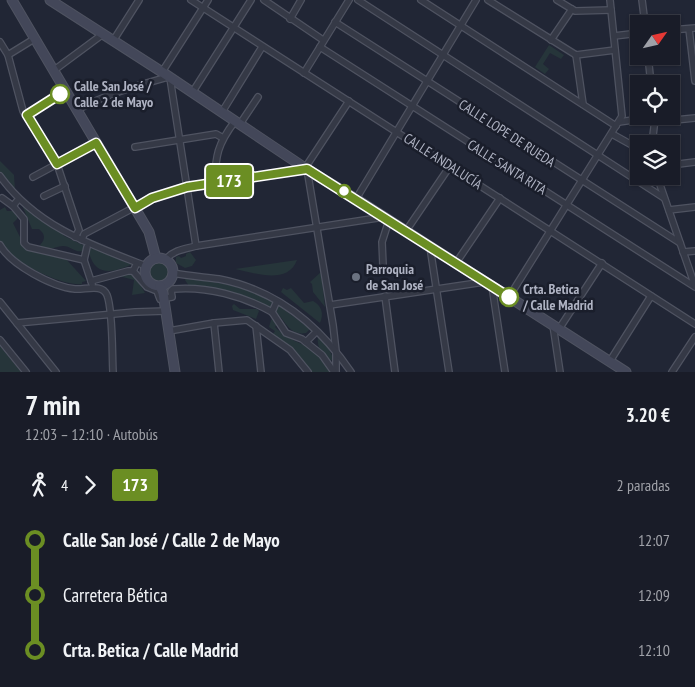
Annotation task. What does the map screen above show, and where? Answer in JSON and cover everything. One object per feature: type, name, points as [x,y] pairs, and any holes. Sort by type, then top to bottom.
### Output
[{"type":"street","points":[[50,0],[306,169],[626,372]]},
{"type":"street","points":[[113,41],[140,0]]},
{"type":"street","name":"CALLE ANDALUCÍA","points":[[191,0],[695,324]]},
{"type":"street","points":[[196,246],[180,139],[167,76],[208,0]]},
{"type":"street","points":[[192,94],[251,0]]},
{"type":"street","points":[[264,0],[324,40]]},
{"type":"street","points":[[290,18],[301,0]]},
{"type":"street","points":[[304,73],[349,0]]},
{"type":"street","points":[[358,0],[664,198]]},
{"type":"street","points":[[421,0],[583,104],[618,124],[630,122]]},
{"type":"street","points":[[356,199],[476,0]]},
{"type":"street","points":[[488,0],[576,55],[616,50]]},
{"type":"street","points":[[558,0],[564,2],[575,11],[611,10]]},
{"type":"street","points":[[509,297],[622,116],[610,0]]},
{"type":"street","points":[[642,0],[644,15]]},
{"type":"street","points":[[12,1],[149,232],[156,258]]},
{"type":"street","points":[[552,40],[572,9]]},
{"type":"street","name":"CALLE LOPE DE RUEDA","points":[[335,22],[680,243]]},
{"type":"street","points":[[692,28],[695,81]]},
{"type":"street","points":[[53,71],[103,34]]},
{"type":"street","points":[[614,36],[630,35]]},
{"type":"street","points":[[8,55],[34,40]]},
{"type":"street","points":[[0,42],[8,55],[23,111],[57,164],[80,237]]},
{"type":"street","points":[[222,112],[262,47]]},
{"type":"street","name":"CALLE SANTA RITA","points":[[320,47],[695,287]]},
{"type":"street","points":[[576,55],[583,104]]},
{"type":"street","points":[[77,110],[100,97],[167,76]]},
{"type":"street","points":[[27,115],[65,91]]},
{"type":"street","points":[[214,184],[216,157],[223,138],[258,97]]},
{"type":"street","points":[[336,372],[334,331],[306,169],[349,101]]},
{"type":"street","points":[[680,118],[695,118]]},
{"type":"street","points":[[135,147],[216,134],[223,138]]},
{"type":"street","points":[[612,134],[630,144]]},
{"type":"street","points":[[33,177],[96,143]]},
{"type":"street","points":[[680,164],[695,162]]},
{"type":"street","points":[[406,232],[450,166]]},
{"type":"street","points":[[80,237],[152,198],[187,187],[306,169]]},
{"type":"street","points":[[0,176],[10,190],[52,225],[80,237],[138,268],[150,284],[160,286],[170,281],[173,273],[172,265],[166,259],[156,258],[138,268],[92,283],[84,260],[88,247]]},
{"type":"street","points":[[660,185],[695,287]]},
{"type":"street","points":[[44,196],[65,186]]},
{"type":"street","points":[[10,190],[1,196],[15,204],[24,219],[24,243],[28,247],[84,260]]},
{"type":"street","points":[[456,263],[500,198]]},
{"type":"street","points":[[668,210],[695,207]]},
{"type":"street","points":[[166,259],[181,249],[196,246],[387,219]]},
{"type":"street","points":[[384,265],[382,242],[387,219]]},
{"type":"street","points":[[0,245],[2,250],[18,264],[47,281],[75,289],[96,288],[104,290],[107,295],[110,315],[112,372]]},
{"type":"street","points":[[430,247],[449,372]]},
{"type":"street","points":[[683,252],[695,251]]},
{"type":"street","points":[[560,372],[556,327],[602,263]]},
{"type":"street","points":[[138,268],[147,287],[157,291],[163,298],[172,297],[171,291],[173,289],[182,288],[241,297],[272,312],[286,333],[306,342],[322,355],[336,372]]},
{"type":"street","points":[[173,273],[219,279],[267,294],[284,304],[323,337],[351,372]]},
{"type":"street","points":[[468,284],[472,273]]},
{"type":"street","points":[[182,288],[184,277]]},
{"type":"street","points":[[330,304],[436,288],[468,284],[488,284]]},
{"type":"street","points":[[488,284],[505,372]]},
{"type":"street","points":[[160,286],[163,293],[175,372]]},
{"type":"street","points":[[385,296],[395,372]]},
{"type":"street","points":[[610,361],[652,296]]},
{"type":"street","points":[[0,302],[56,372]]},
{"type":"street","points":[[272,312],[276,303]]},
{"type":"street","points":[[17,323],[166,311]]},
{"type":"street","points":[[169,331],[242,319],[247,320],[290,350],[308,372]]},
{"type":"street","points":[[214,323],[219,372]]},
{"type":"street","points":[[256,326],[261,372]]},
{"type":"street","points":[[323,337],[329,336],[334,331]]},
{"type":"street","points":[[306,342],[315,333]]},
{"type":"street","points":[[672,372],[695,337]]},
{"type":"street","points":[[0,340],[26,372]]},
{"type":"street","points":[[336,372],[344,362]]},
{"type":"shaded area","points":[[549,45],[564,55],[561,59],[550,53],[543,64],[549,69],[545,74],[535,67]]},
{"type":"shaded area","points":[[0,161],[14,175],[15,190],[0,173]]},
{"type":"shaded area","points":[[22,205],[33,215],[60,226],[64,236],[85,246],[83,251],[63,246],[45,249],[40,245],[44,239],[43,233],[39,229],[32,229]]},
{"type":"shaded area","points":[[5,207],[7,211],[14,211],[18,215],[13,223],[26,249],[65,258],[86,281],[82,282],[82,284],[74,284],[49,277],[23,264],[12,256],[0,241],[0,210]]},
{"type":"shaded area","points":[[91,248],[133,264],[113,271],[101,270],[92,261],[89,253]]},
{"type":"shaded area","points":[[190,252],[196,260],[192,266],[185,268],[176,263],[176,257],[179,256],[181,258]]},
{"type":"shaded area","points":[[297,260],[293,268],[286,273],[278,275],[261,275],[235,269]]},
{"type":"shaded area","points":[[155,261],[163,261],[169,267],[169,275],[163,281],[155,281],[149,275],[149,267]]},
{"type":"shaded area","points":[[321,272],[325,307],[313,292],[310,282]]},
{"type":"shaded area","points":[[133,273],[145,293],[132,295],[134,280],[119,276]]},
{"type":"shaded area","points":[[186,277],[220,283],[273,301],[270,309],[217,289],[189,286],[185,280]]},
{"type":"shaded area","points":[[283,288],[287,290],[291,288],[304,303],[313,301],[318,305],[322,313],[320,323],[281,292]]},
{"type":"shaded area","points":[[234,304],[240,309],[257,309],[259,311],[256,319],[233,310],[232,306]]},
{"type":"shaded area","points":[[278,305],[310,329],[306,333],[300,333],[288,327],[275,311]]},
{"type":"shaded area","points":[[273,318],[278,323],[275,327],[285,336],[316,353],[322,358],[328,367],[327,369],[331,372],[312,372],[295,353],[273,334],[275,331],[269,327]]},
{"type":"shaded area","points":[[318,335],[327,345],[335,362],[321,352],[318,344]]},
{"type":"shaded area","points":[[0,346],[21,372],[0,372]]},
{"type":"bus line","name":"173","points":[[60,94],[27,115],[57,164],[96,143],[135,208],[152,198],[187,187],[305,168],[509,297]]},
{"type":"place","name":"Calle San José / Calle 2 de Mayo","points":[[60,94]]},
{"type":"place","name":"Parroquia de San José","points":[[356,277]]},
{"type":"place","name":"Crta. Betica / Calle Madrid","points":[[509,297]]}]
